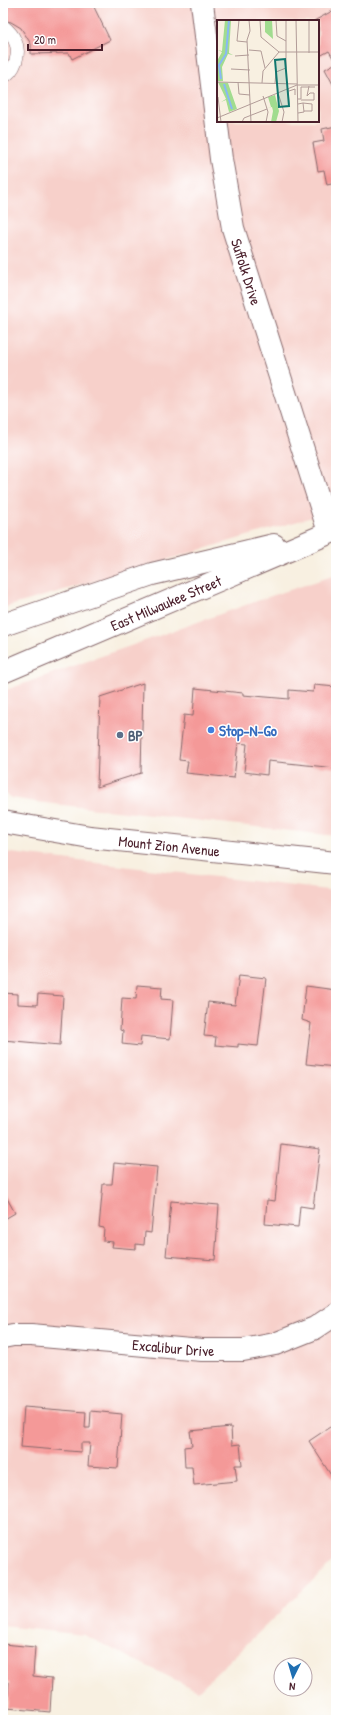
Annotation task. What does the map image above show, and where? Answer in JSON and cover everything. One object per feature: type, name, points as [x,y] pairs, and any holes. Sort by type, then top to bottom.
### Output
[{"type":"main road","name":"Suffolk Drive","points":[[202,3],[221,159],[233,228],[333,531]]},
{"type":"main road","name":"East Milwaukee Street","points":[[3,625],[152,574],[333,531]]},
{"type":"main road","name":"East Milwaukee Street","points":[[3,672],[333,531]]},
{"type":"main road","name":"Mount Zion Avenue","points":[[3,822],[90,837],[336,863]]},
{"type":"main road","name":"Excalibur Drive","points":[[3,1337],[13,1335],[30,1335],[194,1349],[243,1350],[275,1344],[315,1328],[336,1314]]},
{"type":"lane","points":[[3,26],[10,32],[15,40],[18,50],[13,69],[3,77]]},
{"type":"shaded area","points":[[3,3],[336,3],[336,510],[3,608]]},
{"type":"shaded area","points":[[336,575],[336,836],[36,802],[12,798],[3,792],[3,691],[274,595]]},
{"type":"shaded area","points":[[3,852],[336,891],[336,1558],[198,1691],[84,1635],[3,1626]]},
{"type":"building","points":[[3,3],[92,3],[110,40],[72,59],[69,53],[31,54],[31,44],[21,28],[11,22],[3,20]]},
{"type":"building","points":[[336,9],[336,63],[329,51],[319,56],[319,20],[316,20]]},
{"type":"building","points":[[336,63],[336,90],[325,69]]},
{"type":"building","points":[[336,126],[336,183],[327,185],[324,170],[318,171],[313,143],[324,141],[322,129]]},
{"type":"building","name":"BP","points":[[143,683],[141,773],[97,787],[100,697]]},
{"type":"building","points":[[314,685],[336,687],[336,768],[268,761],[267,775],[244,772],[247,744],[238,743],[234,778],[186,773],[188,761],[179,760],[184,715],[193,716],[195,688],[243,693],[243,695],[289,699],[289,690],[313,692]]},
{"type":"building","points":[[239,975],[266,978],[258,1046],[238,1044],[238,1047],[215,1045],[216,1037],[204,1036],[208,1002],[235,1005]]},
{"type":"building","points":[[137,985],[162,987],[161,999],[173,1000],[170,1039],[141,1036],[140,1046],[122,1044],[123,1031],[120,1030],[122,998],[136,999]]},
{"type":"building","points":[[306,986],[336,990],[336,1067],[306,1064],[311,1023],[302,1020]]},
{"type":"building","points":[[3,993],[18,994],[18,1004],[37,1005],[38,994],[63,996],[60,1045],[3,1040]]},
{"type":"building","points":[[281,1144],[320,1149],[313,1208],[300,1206],[298,1227],[265,1224],[267,1200],[275,1201]]},
{"type":"building","points":[[114,1163],[157,1167],[151,1233],[145,1232],[144,1245],[136,1244],[136,1249],[112,1247],[113,1242],[103,1241],[104,1228],[99,1227],[103,1184],[112,1184]]},
{"type":"building","points":[[3,1191],[15,1213],[3,1220]]},
{"type":"building","points":[[171,1201],[219,1205],[215,1260],[166,1256]]},
{"type":"building","points":[[24,1407],[86,1412],[85,1428],[90,1428],[91,1411],[122,1414],[118,1468],[88,1466],[90,1443],[81,1443],[81,1452],[21,1447]]},
{"type":"building","points":[[336,1423],[336,1483],[309,1441]]},
{"type":"building","points":[[231,1427],[232,1445],[240,1444],[242,1465],[235,1465],[237,1481],[194,1485],[192,1467],[185,1467],[184,1447],[192,1446],[190,1431]]},
{"type":"building","points":[[3,1644],[35,1647],[33,1676],[52,1678],[50,1712],[7,1708],[9,1682],[3,1682]]},
{"type":"place","name":"Stop-N-Go","points":[[211,730]]},
{"type":"place","name":"BP","points":[[120,735]]}]
